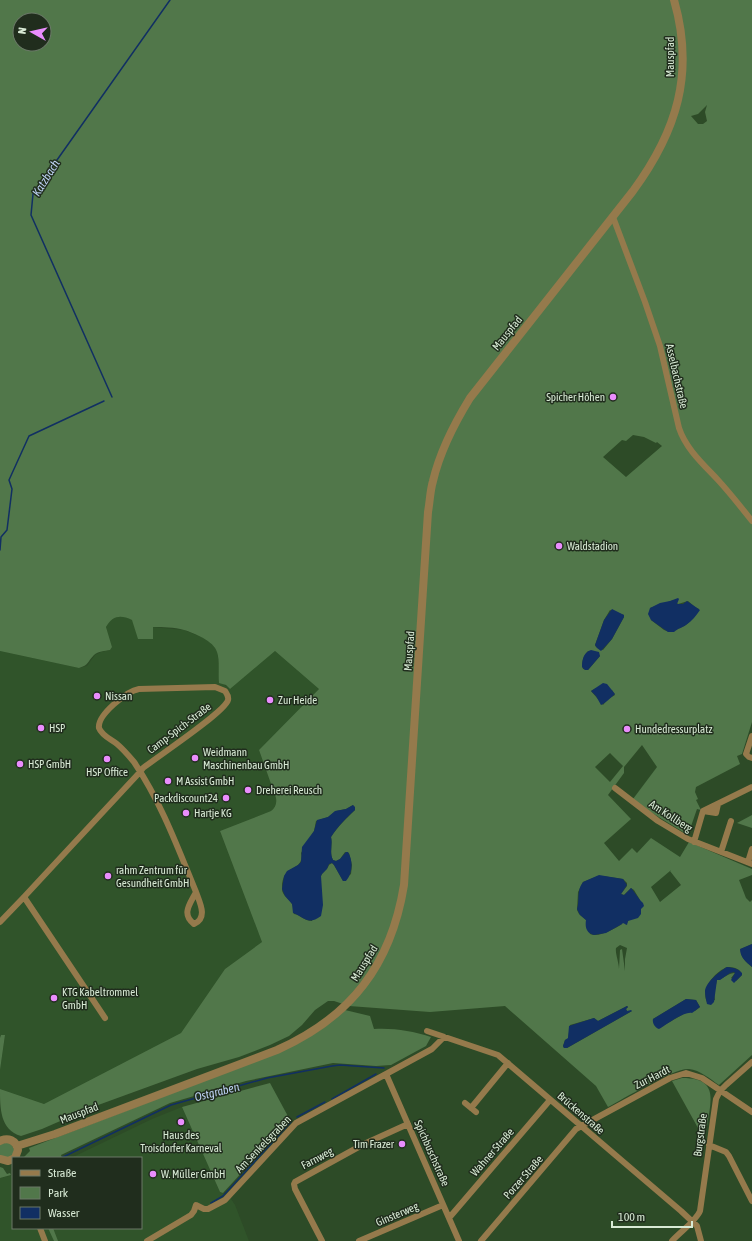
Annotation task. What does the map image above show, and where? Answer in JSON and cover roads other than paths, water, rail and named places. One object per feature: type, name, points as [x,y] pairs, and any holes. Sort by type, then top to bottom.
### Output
[{"type":"street","name":"Mauspfad","points":[[17,1146],[55,1134],[277,1050],[311,1033],[344,1007],[371,974],[384,952],[398,916],[403,892],[428,512],[432,482],[440,456],[454,425],[470,398],[613,217],[652,164],[667,136],[676,110],[681,84],[681,30],[674,0]]},
{"type":"street","name":"Asselbachstraße","points":[[613,217],[660,346],[682,438],[752,521]]},
{"type":"street","name":"Camp-Spich-Straße","points":[[0,922],[140,772],[221,709],[228,701],[225,691],[216,687],[143,688],[133,690],[120,699],[100,720],[99,728],[103,734],[124,750],[140,772],[158,804],[176,842],[196,892]]},
{"type":"street","points":[[752,736],[746,754],[752,758]]},
{"type":"street","points":[[694,842],[704,811],[716,813],[718,804],[752,787]]},
{"type":"street","name":"Am Kollberg","points":[[615,788],[658,821],[694,842],[750,863]]},
{"type":"street","points":[[721,852],[731,821]]},
{"type":"street","points":[[750,863],[752,849]]},
{"type":"street","points":[[24,897],[105,1018]]},
{"type":"street","name":"Brückenstraße","points":[[427,1031],[493,1053],[508,1063],[692,1222],[698,1230],[701,1241]]},
{"type":"street","name":"Am Senkelsgraben","points":[[147,1241],[191,1216],[196,1205],[204,1209],[208,1209],[225,1200],[296,1123],[432,1049],[444,1037]]},
{"type":"street","name":"Burgstraße","points":[[692,1222],[700,1211],[716,1099],[720,1091],[752,1062]]},
{"type":"street","points":[[465,1103],[473,1110],[508,1063]]},
{"type":"street","name":"Zur Hardt","points":[[581,1126],[670,1078],[686,1073],[702,1078],[752,1112]]},
{"type":"street","name":"Spichbuschstraße","points":[[386,1074],[459,1241]]},
{"type":"street","name":"Wahner Straße","points":[[449,1218],[550,1100]]},
{"type":"street","name":"Farnweg","points":[[322,1241],[294,1189],[295,1182],[364,1144],[408,1124]]},
{"type":"street","name":"Porzer Straße","points":[[481,1241],[576,1129],[581,1126]]},
{"type":"street","points":[[1,1138],[13,1140],[17,1146],[18,1153],[16,1157]]},
{"type":"street","points":[[709,1145],[726,1152],[752,1201]]},
{"type":"street","points":[[0,1159],[12,1161]]},
{"type":"street","name":"Ginsterweg","points":[[359,1241],[444,1205]]},
{"type":"street","points":[[672,1241],[692,1222]]},
{"type":"street","points":[[40,1229],[45,1241]]},
{"type":"water","points":[[678,598],[677,604],[683,604],[687,601],[700,610],[686,625],[674,632],[668,632],[651,620],[648,614],[650,608],[660,603]]},
{"type":"water","points":[[612,609],[624,615],[624,617],[612,639],[601,651],[595,645],[604,620]]},
{"type":"water","points":[[591,650],[599,652],[600,656],[588,670],[585,670],[582,667],[583,659],[585,654]]},
{"type":"water","points":[[603,683],[607,684],[615,694],[601,705],[591,691]]},
{"type":"water","points":[[353,805],[355,810],[342,822],[331,837],[331,854],[333,860],[336,861],[340,859],[346,852],[348,852],[351,863],[350,874],[346,881],[343,881],[334,865],[332,863],[329,864],[321,876],[323,905],[321,916],[317,919],[306,920],[293,913],[292,904],[285,896],[282,889],[284,876],[287,871],[301,862],[302,847],[314,831],[317,820],[328,817],[335,811],[346,809]]},
{"type":"water","points":[[599,875],[623,879],[627,885],[621,894],[624,895],[631,888],[644,906],[641,909],[641,914],[638,918],[628,921],[627,925],[623,923],[606,933],[594,935],[588,931],[586,927],[586,920],[580,915],[577,909],[581,885],[583,882]]},
{"type":"water","points":[[752,944],[752,967],[742,957],[740,949]]},
{"type":"water","points":[[727,967],[737,969],[742,973],[742,975],[734,983],[731,980],[735,973],[734,972],[720,980],[717,980],[714,1002],[711,1005],[707,1004],[705,991],[708,984],[714,977]]},
{"type":"water","points":[[686,999],[696,1000],[700,1007],[692,1013],[680,1016],[659,1029],[655,1026],[653,1019]]},
{"type":"water","points":[[627,1006],[627,1011],[632,1011],[567,1048],[564,1048],[563,1046],[565,1040],[568,1038],[569,1026],[594,1018],[598,1021]]},
{"type":"waterway","name":"Katzbach","points":[[112,397],[31,215],[33,194],[170,0]]},
{"type":"waterway","name":"Katzbach","points":[[0,550],[1,537],[7,530],[12,489],[9,480],[29,436],[104,401]]},
{"type":"waterway","name":"Ostgraben","points":[[63,1157],[171,1105],[267,1078],[340,1065],[384,1068]]},
{"type":"waterway","points":[[332,1099],[376,1074]]},
{"type":"waterway","points":[[297,1117],[325,1102]]},
{"type":"waterway","points":[[211,1203],[223,1196],[291,1122]]},
{"type":"place","name":"Spicher Höhen","points":[[613,397]]},
{"type":"place","name":"Waldstadion","points":[[559,546]]},
{"type":"place","name":"Nissan","points":[[97,696]]},
{"type":"place","name":"Zur Heide","points":[[270,700]]},
{"type":"place","name":"HSP","points":[[41,728]]},
{"type":"place","name":"Hundedressurplatz","points":[[627,729]]},
{"type":"place","name":"Weidmann Maschinenbau GmbH","points":[[195,758]]},
{"type":"place","name":"HSP Office","points":[[107,759]]},
{"type":"place","name":"HSP GmbH","points":[[20,764]]},
{"type":"place","name":"M Assist GmbH","points":[[168,781]]},
{"type":"place","name":"Dreherei Reusch","points":[[248,790]]},
{"type":"place","name":"Packdiscount24","points":[[226,798]]},
{"type":"place","name":"Hartje KG","points":[[186,813]]},
{"type":"place","name":"rahm Zentrum für Gesundheit GmbH","points":[[108,876]]},
{"type":"place","name":"KTG Kabeltrommel GmbH","points":[[54,998]]},
{"type":"place","name":"Haus des Troisdorfer Karneval","points":[[181,1122]]},
{"type":"place","name":"Tim Frazer","points":[[402,1144]]},
{"type":"place","name":"W. Müller GmbH","points":[[153,1174]]}]
